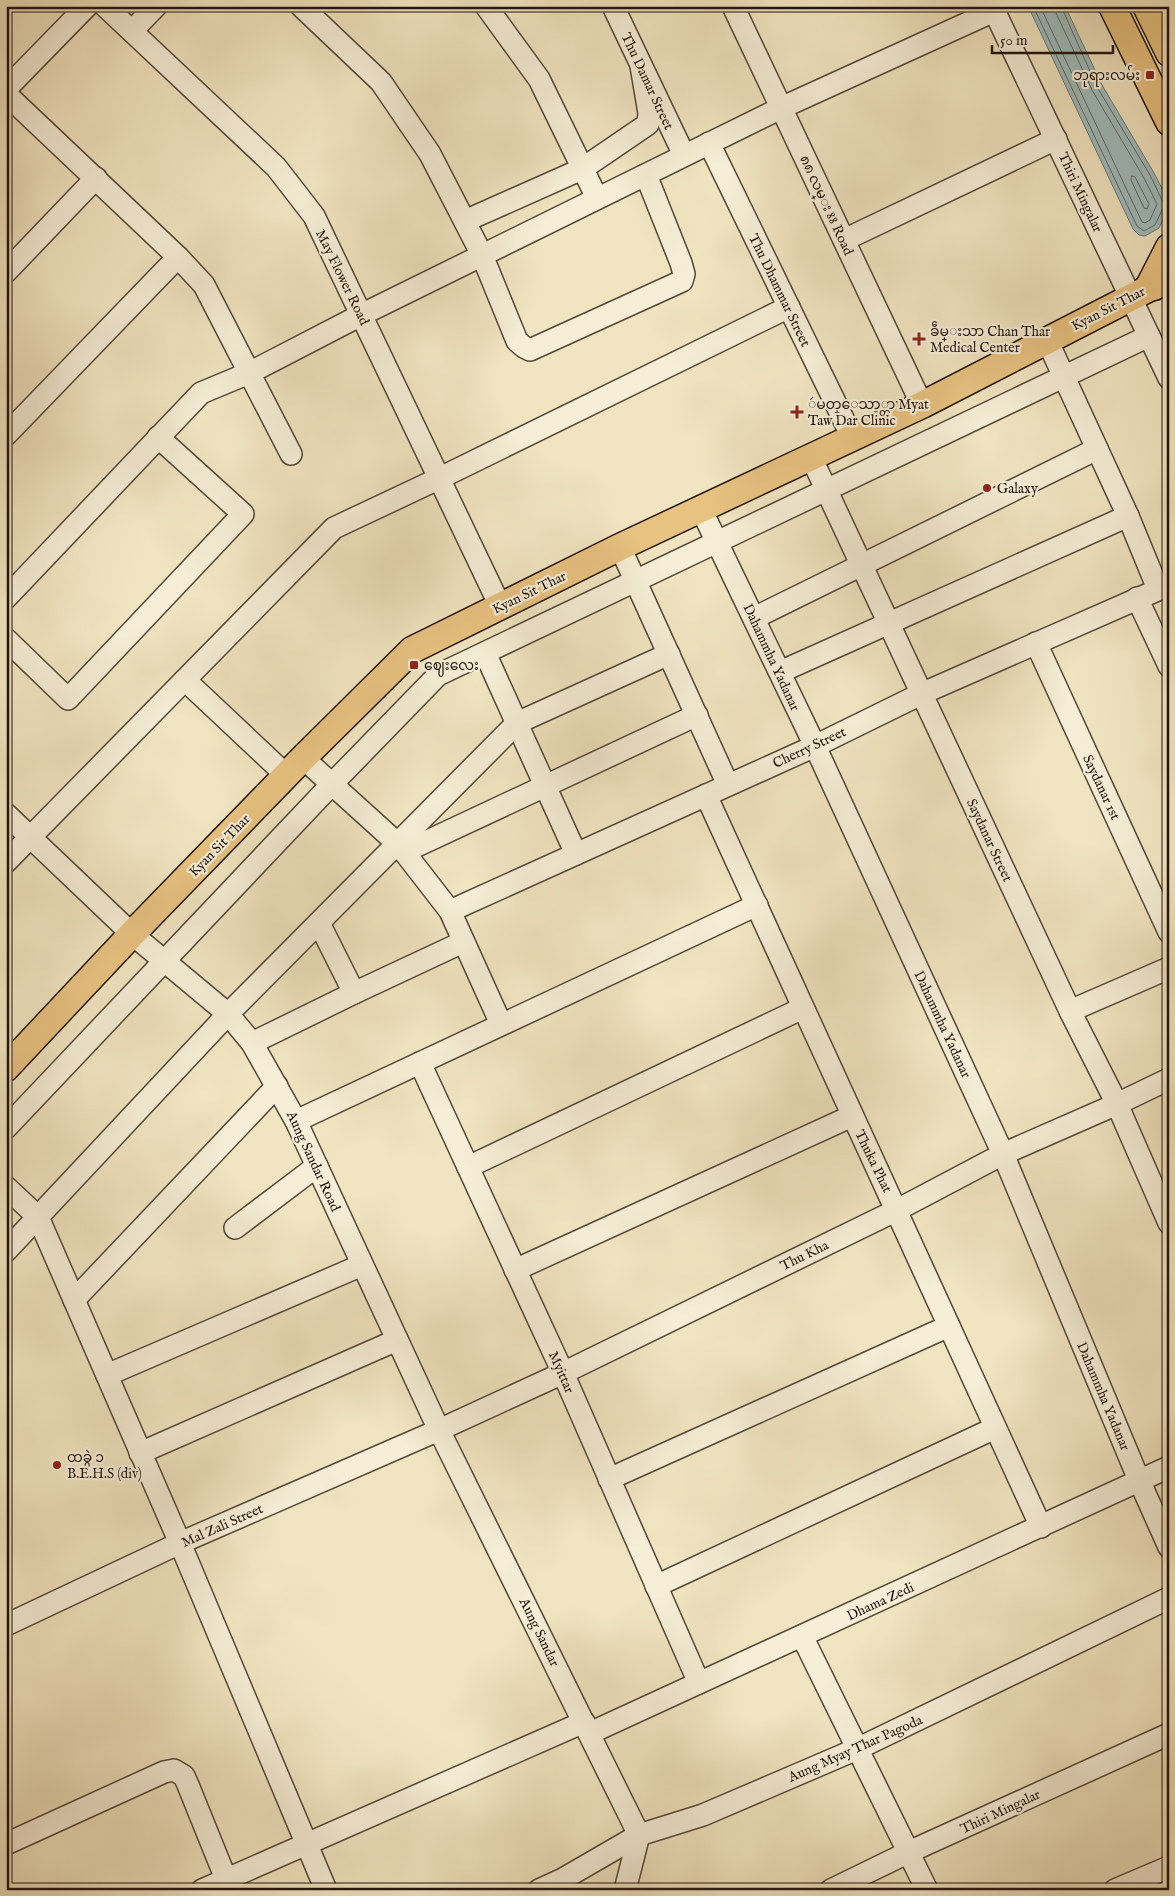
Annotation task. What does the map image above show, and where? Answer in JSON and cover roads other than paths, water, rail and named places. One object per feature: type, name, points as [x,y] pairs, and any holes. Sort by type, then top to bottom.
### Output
[{"type":"main road","points":[[1112,6],[1169,122]]},
{"type":"main road","points":[[1146,6],[1169,53]]},
{"type":"main road","points":[[1154,287],[1169,247]]},
{"type":"main road","name":"Kyan Sit Thar","points":[[6,1068],[132,934],[412,650],[620,547],[922,405],[1046,340],[1154,287]]},
{"type":"street","points":[[6,89],[87,6]]},
{"type":"street","name":"May Flower Road","points":[[105,6],[276,167],[314,216],[500,606]]},
{"type":"street","points":[[132,31],[156,6]]},
{"type":"street","points":[[301,6],[381,82],[430,154],[482,255],[517,340],[530,350],[682,281],[684,274],[681,263],[646,175]]},
{"type":"street","points":[[486,6],[539,79],[597,198]]},
{"type":"street","name":"Thu Damar Street","points":[[613,6],[684,155]]},
{"type":"street","name":"၈၈ လမ္း 88 Road","points":[[733,6],[922,405]]},
{"type":"street","points":[[6,598],[201,393],[249,373],[361,315],[684,155],[993,8]]},
{"type":"street","name":"Thiri Mingalar","points":[[993,8],[1056,139],[1154,287],[1149,336],[1169,378]]},
{"type":"street","points":[[465,221],[582,169],[648,124],[649,114],[641,66]]},
{"type":"street","points":[[6,94],[96,178],[204,285],[291,454]]},
{"type":"street","points":[[844,240],[1056,139]]},
{"type":"street","name":"Thu Dhammar Street","points":[[709,143],[852,437]]},
{"type":"street","points":[[6,272],[96,178]]},
{"type":"street","points":[[6,435],[178,258]]},
{"type":"street","points":[[6,862],[334,528],[789,308]]},
{"type":"street","points":[[6,1128],[438,675],[1149,336]]},
{"type":"street","points":[[1046,340],[1128,516],[1164,587]]},
{"type":"street","points":[[6,639],[68,699],[243,514],[158,437]]},
{"type":"street","points":[[754,618],[1097,449]]},
{"type":"street","name":"Saydanar Street","points":[[810,457],[1070,1011],[1117,1104],[1167,1217]]},
{"type":"street","name":"Dahammha Yadanar","points":[[701,509],[780,672],[1003,1154],[1139,1480],[1169,1547]]},
{"type":"street","points":[[780,672],[1128,516]]},
{"type":"street","points":[[620,547],[728,785]]},
{"type":"street","name":"Cherry Street","points":[[450,911],[814,746],[921,694],[1164,587]]},
{"type":"street","points":[[1137,598],[1169,666]]},
{"type":"street","name":"Saydanar 1st","points":[[1036,643],[1169,932]]},
{"type":"street","points":[[485,653],[576,854]]},
{"type":"street","points":[[6,1251],[228,1014],[319,923],[401,848],[517,723],[669,654]]},
{"type":"street","points":[[185,680],[295,767],[332,784],[401,848],[450,911],[501,1024]]},
{"type":"street","points":[[401,848],[546,786],[697,715]]},
{"type":"street","name":"Thuka Phat","points":[[706,795],[1041,1527]]},
{"type":"street","name":"Aung Sandar Road","points":[[6,814],[132,934],[228,1014],[252,1043],[296,1121],[439,1430]]},
{"type":"street","points":[[296,1121],[756,905]]},
{"type":"street","points":[[319,923],[354,993]]},
{"type":"street","points":[[252,1043],[463,942]]},
{"type":"street","points":[[1070,1011],[1169,968]]},
{"type":"street","points":[[468,1167],[803,1008]]},
{"type":"street","name":"Myittar","points":[[420,1063],[562,1373],[699,1683]]},
{"type":"street","name":"Thu Kha","points":[[439,1430],[562,1373],[897,1210],[1003,1154],[1169,1079]]},
{"type":"street","points":[[74,1300],[276,1086]]},
{"type":"street","points":[[515,1270],[852,1116]]},
{"type":"street","points":[[235,1228],[317,1166]]},
{"type":"street","points":[[6,1188],[38,1217],[180,1543],[326,1890]]},
{"type":"street","points":[[107,1375],[362,1265]]},
{"type":"street","points":[[609,1479],[949,1326]]},
{"type":"street","points":[[140,1453],[397,1340]]},
{"type":"street","points":[[656,1586],[995,1428]]},
{"type":"street","name":"Mal Zali Street","points":[[6,1625],[180,1543],[439,1430]]},
{"type":"street","name":"Aung Sandar","points":[[439,1430],[639,1836]]},
{"type":"street","name":"Dhama Zedi","points":[[202,1890],[306,1844],[699,1683],[1169,1467]]},
{"type":"street","name":"Aung Myay Thar Pagoda","points":[[539,1890],[563,1879],[639,1836],[703,1815],[857,1749],[1169,1598]]},
{"type":"street","points":[[802,1636],[926,1890]]},
{"type":"street","name":"Thiri Mingalar","points":[[831,1890],[909,1852],[1169,1734]]},
{"type":"street","points":[[6,1844],[164,1772],[174,1770],[184,1776],[226,1879]]},
{"type":"street","points":[[625,1890],[639,1836]]},
{"type":"street","points":[[1115,1890],[1169,1867]]},
{"type":"water","points":[[1028,6],[1065,6],[1102,85],[1167,198],[1167,212],[1159,228],[1145,236],[1139,235],[1133,229]]},
{"type":"place","name":"ဘုရားလမ်း","points":[[1150,75]]},
{"type":"place","name":"ခဵမ္းသာ Chan Thar Medical Center","points":[[919,339]]},
{"type":"place","name":"ဴမတ္ေသာ္တာ Myat Taw Dar Clinic","points":[[797,412]]},
{"type":"place","name":"Galaxy","points":[[987,488]]},
{"type":"place","name":"ဈေးလေး","points":[[414,665]]},
{"type":"place","name":"ထခွဲ ၁ B.E.H.S (div)","points":[[57,1465]]}]
